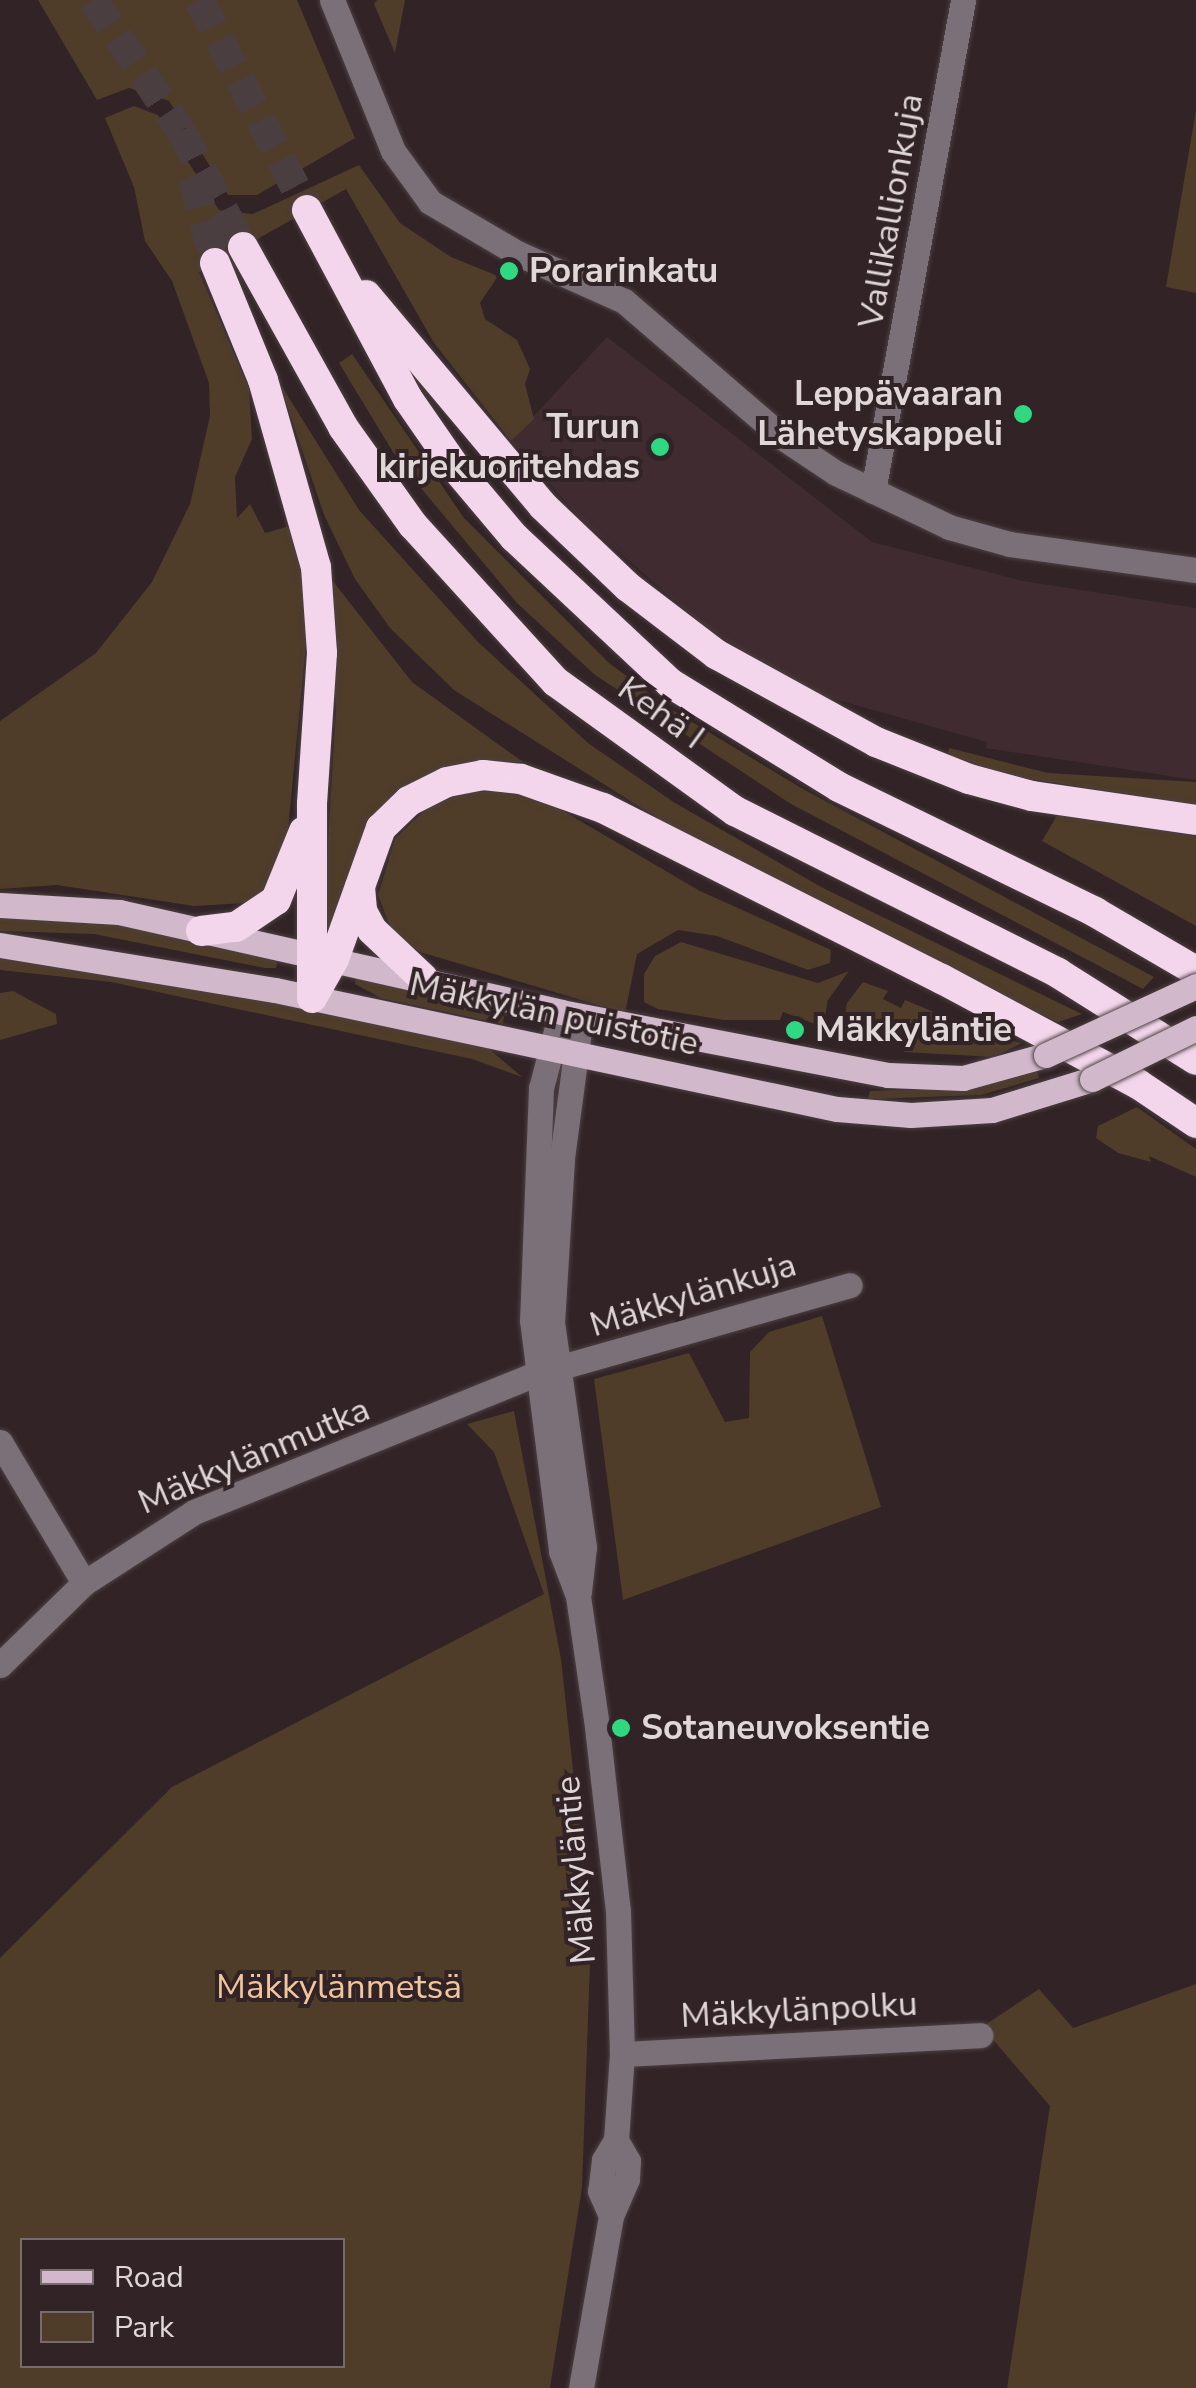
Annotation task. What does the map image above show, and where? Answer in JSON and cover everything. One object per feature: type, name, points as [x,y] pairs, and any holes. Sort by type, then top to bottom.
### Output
[{"type":"highway","name":"Kehä I","points":[[307,210],[408,399],[454,467],[514,537],[670,683],[840,787],[1095,912],[1196,971]]},
{"type":"highway","name":"Kehä I","points":[[244,247],[343,426],[403,511],[472,596],[556,682],[734,811],[1058,973],[1196,1060]]},
{"type":"highway","points":[[326,247],[543,506],[628,588],[716,654],[876,742],[970,779],[1032,796],[1196,820]]},
{"type":"highway","points":[[215,262],[263,380],[316,567],[322,653],[312,804],[322,956]]},
{"type":"highway","points":[[312,998],[322,956],[360,887],[382,828],[409,801],[447,782],[484,775],[520,779],[603,808],[942,979],[1138,1084],[1196,1123]]},
{"type":"highway","points":[[201,931],[236,927],[276,900],[312,804]]},
{"type":"highway","points":[[360,887],[362,912],[372,930],[423,978]]},
{"type":"main road","name":"Mäkkylän puistotie","points":[[0,905],[78,905],[423,978],[571,1014],[929,1079],[995,1073],[1046,1056],[1196,986]]},
{"type":"main road","name":"Mäkkylän puistotie","points":[[0,945],[312,998],[805,1104],[911,1115],[1008,1107],[1092,1079],[1196,1028]]},
{"type":"street","points":[[332,0],[393,151],[430,202],[517,252],[624,301],[782,438],[873,491],[949,526],[1010,544],[1196,570]]},
{"type":"street","name":"Vallikallionkuja","points":[[873,491],[964,0]]},
{"type":"street","name":"Mäkkyläntie","points":[[571,1014],[548,1049],[540,1108],[545,1372],[584,1547],[578,1596],[613,1860],[622,2054],[616,2140],[628,2162],[627,2178],[611,2216],[581,2388]]},
{"type":"street","name":"Mäkkyläntie","points":[[545,1372],[562,1158],[580,1056],[571,1014]]},
{"type":"street","name":"Mäkkylänkuja","points":[[545,1372],[850,1284]]},
{"type":"street","name":"Mäkkylänmutka","points":[[84,1582],[194,1512],[545,1372]]},
{"type":"street","points":[[0,1442],[84,1582],[0,1665]]},
{"type":"street","name":"Mäkkylänpolku","points":[[622,2054],[980,2035]]},
{"type":"shaded area","points":[[607,337],[872,542],[1023,581],[1196,608],[1196,780],[986,748],[987,742],[802,690],[701,623],[584,522],[511,441]]},
{"type":"green space","points":[[38,0],[297,0],[355,138],[257,195],[228,195],[169,101],[129,88],[97,100]]},
{"type":"green space","points":[[377,0],[405,0],[395,53],[374,4]]},
{"type":"green space","points":[[134,106],[158,115],[219,210],[253,214],[359,165],[400,223],[451,257],[498,276],[480,303],[485,319],[517,340],[530,369],[525,384],[534,419],[511,441],[434,343],[346,189],[199,272],[249,389],[252,439],[235,477],[237,518],[250,504],[265,533],[297,524],[308,623],[285,861],[259,898],[245,903],[194,906],[57,885],[0,889],[0,721],[96,653],[152,582],[190,504],[210,416],[209,383],[172,281],[145,241],[134,187],[105,118]]},
{"type":"green space","points":[[1196,110],[1196,293],[1166,287]]},
{"type":"green space","points":[[352,354],[464,518],[609,663],[669,708],[803,789],[1154,977],[1143,989],[791,804],[595,675],[517,603],[399,462],[339,363]]},
{"type":"green space","points":[[279,382],[359,510],[478,642],[588,743],[675,803],[823,888],[1082,1014],[1058,1022],[1013,1002],[667,824],[454,690],[390,628],[355,579],[324,515]]},
{"type":"green space","points":[[332,580],[412,682],[523,762],[479,764],[418,786],[332,934],[322,941],[336,710],[326,583]]},
{"type":"green space","points":[[949,748],[1048,773],[1196,782],[1196,805],[993,773],[948,755]]},
{"type":"green space","points":[[516,791],[558,808],[700,891],[831,950],[830,963],[808,970],[717,936],[678,930],[637,954],[625,1013],[420,952],[392,932],[378,895],[395,839],[431,804],[461,792]]},
{"type":"green space","points":[[1059,812],[1196,836],[1196,926],[1042,841]]},
{"type":"green space","points":[[0,917],[96,920],[279,955],[276,968],[265,968],[94,934],[0,931]]},
{"type":"green space","points":[[681,942],[818,983],[849,971],[828,1000],[823,1027],[783,1012],[780,1020],[724,1020],[658,1009],[644,1002],[644,974],[655,956]]},
{"type":"green space","points":[[0,955],[125,971],[488,1048],[522,1077],[472,1059],[111,982],[0,970]]},
{"type":"green space","points":[[357,975],[491,1005],[504,1014],[503,1024],[381,998],[355,984]]},
{"type":"green space","points":[[863,982],[888,991],[883,999],[901,1008],[905,1000],[951,1019],[926,1021],[1022,1043],[994,1057],[904,1052],[903,1042],[841,1033],[847,1003]]},
{"type":"green space","points":[[13,991],[56,1014],[57,1024],[0,1040],[0,993]]},
{"type":"green space","points":[[1037,1070],[1039,1078],[981,1095],[868,1099],[870,1091],[951,1089]]},
{"type":"green space","points":[[1137,1107],[1196,1149],[1196,1177],[1149,1156],[1151,1162],[1118,1153],[1096,1138],[1098,1126]]},
{"type":"green space","points":[[822,1316],[881,1507],[623,1600],[594,1379],[689,1353],[725,1422],[749,1418],[750,1352],[769,1332]]},
{"type":"green space","name":"Mäkkylänmetsä","points":[[514,1411],[561,1659],[591,1935],[582,2188],[550,2388],[0,2388],[0,1958],[172,1787],[544,1594],[494,1452],[467,1424]]},
{"type":"green space","points":[[1196,1984],[1196,2388],[1007,2388],[1050,2106],[982,2027],[1039,1989],[1073,2028]]},
{"type":"tunnel","points":[[93,0],[181,131],[243,247]]},
{"type":"tunnel","points":[[199,0],[307,210]]},
{"type":"tunnel","points":[[193,178],[215,263]]},
{"type":"place","name":"Porarinkatu","points":[[509,271]]},
{"type":"place","name":"Leppävaaran Lähetyskappeli","points":[[1023,414]]},
{"type":"place","name":"Turun kirjekuoritehdas","points":[[660,447]]},
{"type":"place","name":"Mäkkyläntie","points":[[795,1030]]},
{"type":"place","name":"Sotaneuvoksentie","points":[[621,1728]]}]
